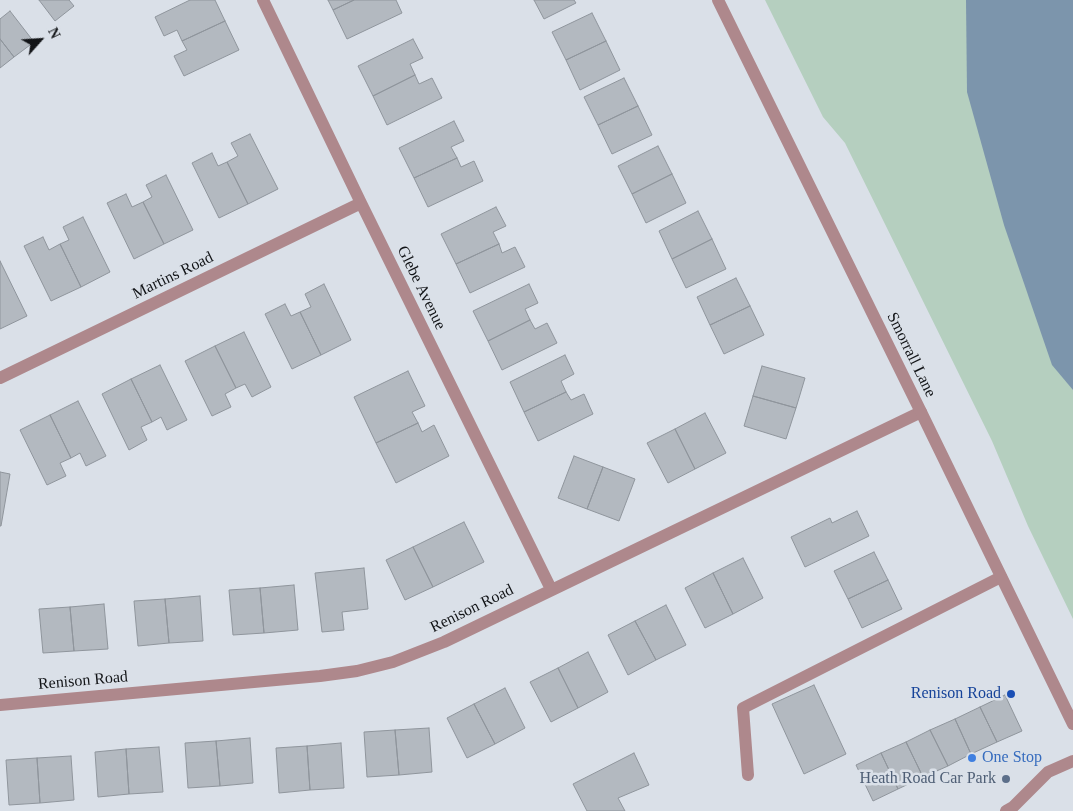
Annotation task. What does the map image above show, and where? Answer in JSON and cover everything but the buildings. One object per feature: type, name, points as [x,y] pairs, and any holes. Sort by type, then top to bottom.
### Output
[{"type":"street","name":"Glebe Avenue","points":[[263,0],[551,589]]},
{"type":"street","name":"Smorrall Lane","points":[[718,0],[1073,724]]},
{"type":"street","name":"Martins Road","points":[[0,378],[361,203]]},
{"type":"street","name":"Renison Road","points":[[0,705],[320,676],[357,671],[393,662],[444,642],[921,412]]},
{"type":"street","points":[[748,776],[743,708],[1001,577]]},
{"type":"street","points":[[1006,811],[1013,807],[1048,772],[1073,761]]},
{"type":"green space","points":[[765,0],[1073,0],[1073,619],[1028,526],[992,441],[845,143],[823,117]]},
{"type":"water","points":[[966,0],[1073,0],[1073,390],[1052,365],[1004,225],[967,92]]},
{"type":"place","name":"Renison Road","points":[[1011,694]]},
{"type":"place","name":"One Stop","points":[[972,758]]},
{"type":"place","name":"Heath Road Car Park","points":[[1006,779]]}]
